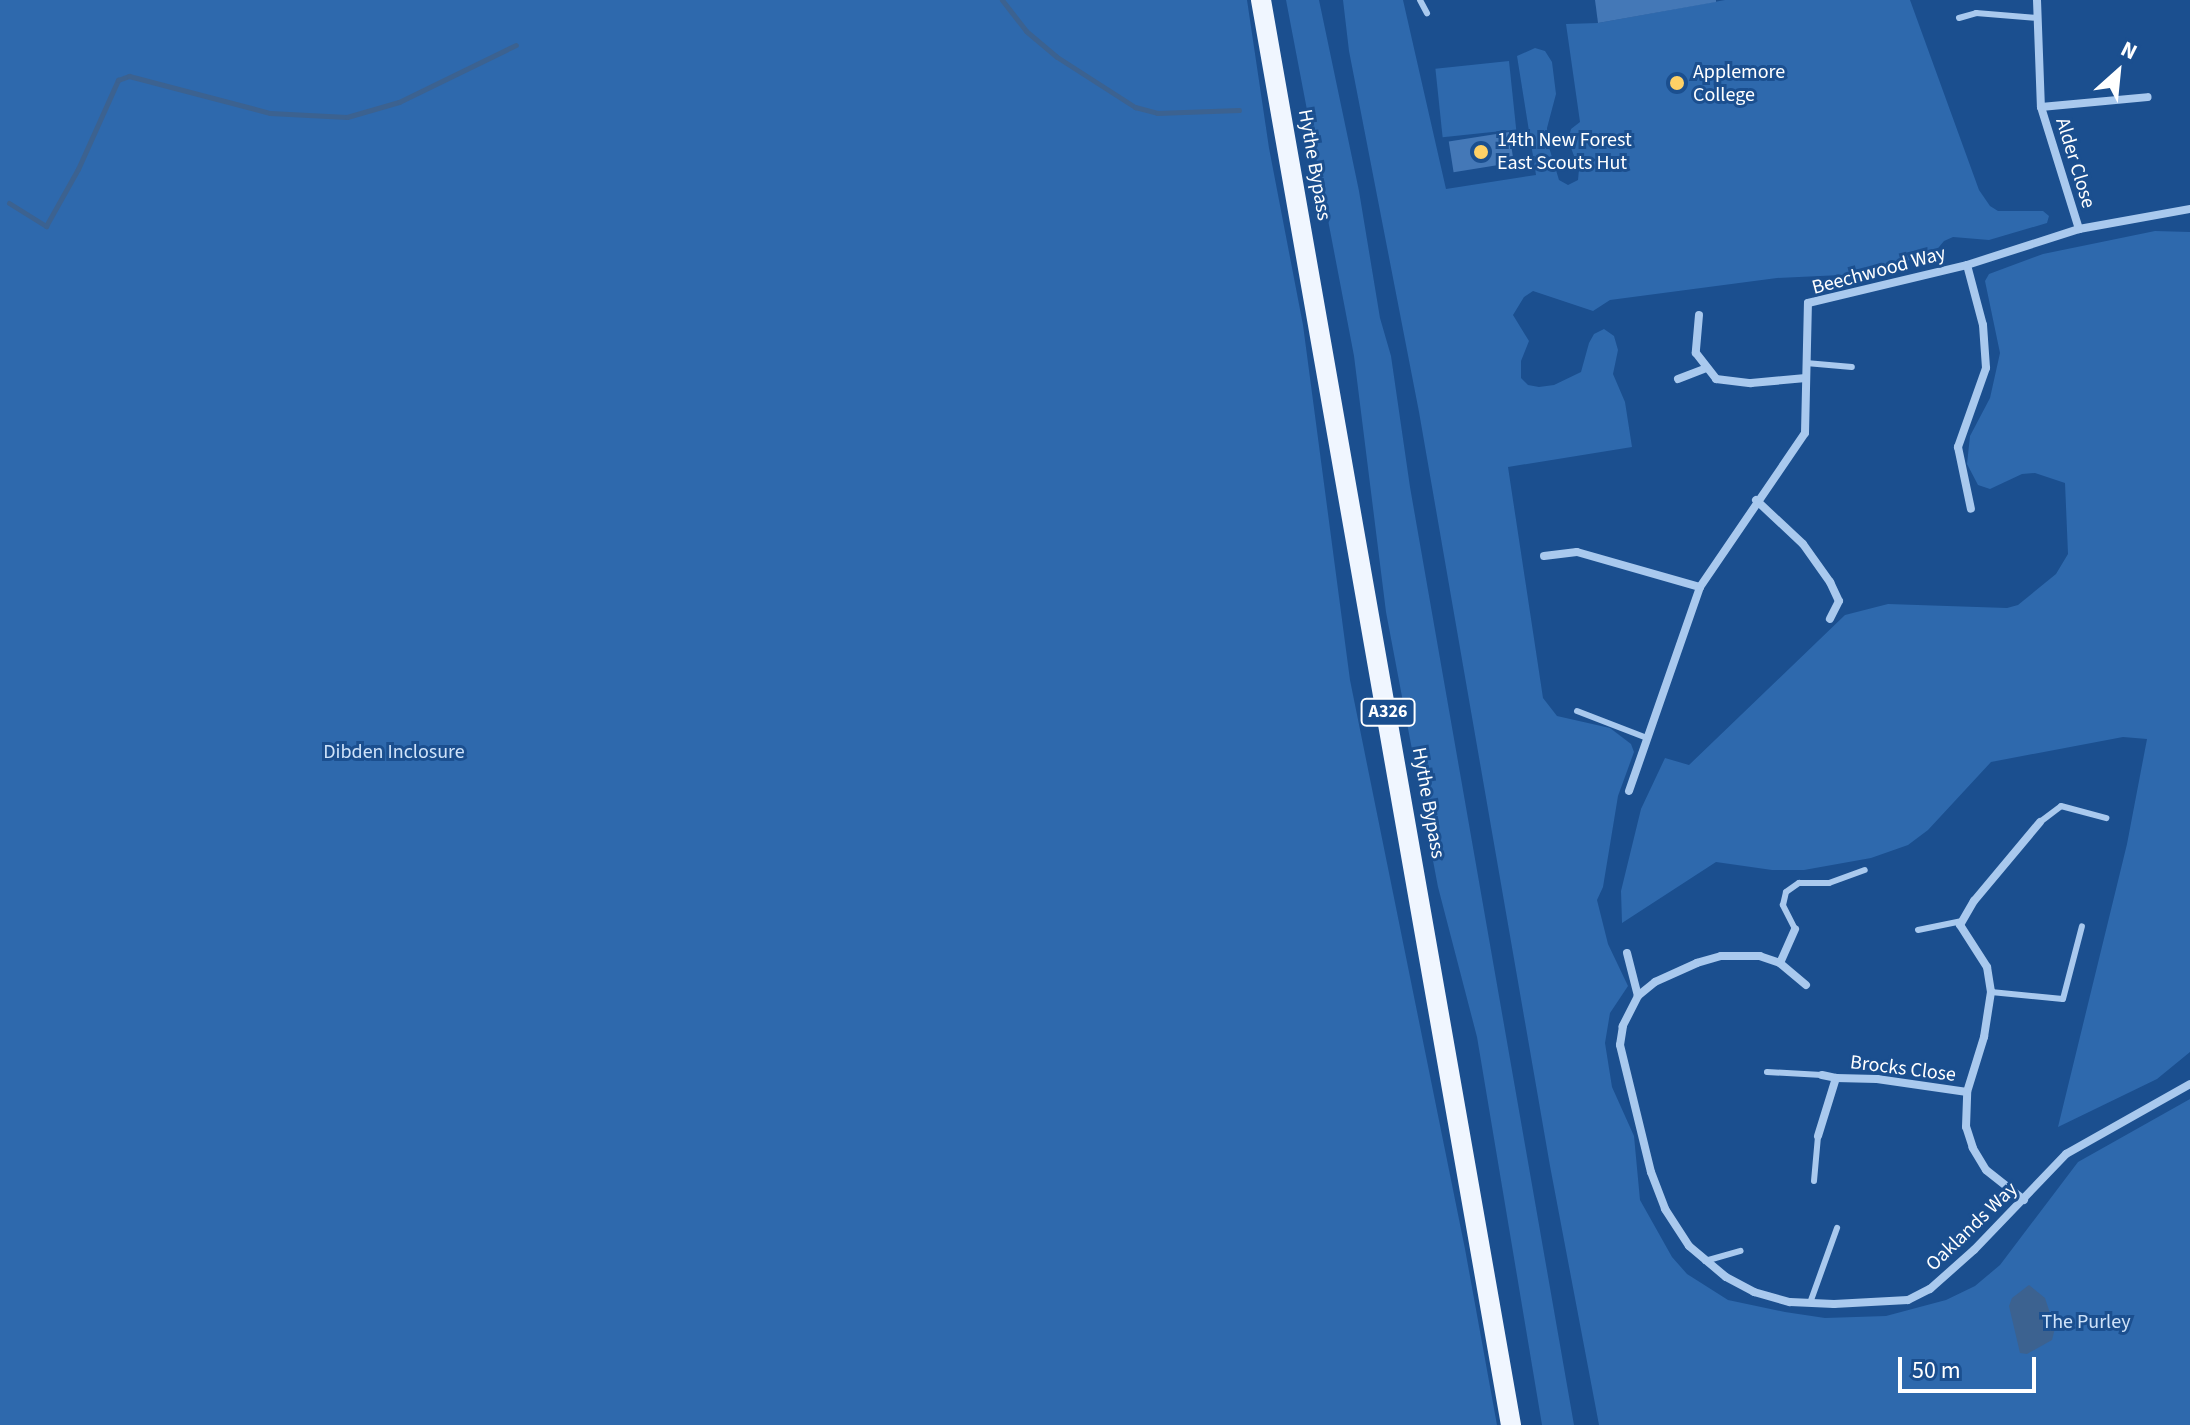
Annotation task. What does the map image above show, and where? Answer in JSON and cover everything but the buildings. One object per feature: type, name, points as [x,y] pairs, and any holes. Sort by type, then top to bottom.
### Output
[{"type":"main road","name":"Hythe Bypass","points":[[1261,0],[1511,1425]]},
{"type":"street","name":"Alder Close","points":[[2037,0],[2041,107],[2079,229]]},
{"type":"street","name":"Alder Close","points":[[2041,107],[2148,97]]},
{"type":"street","name":"Beechwood Way","points":[[1629,791],[1700,587],[1756,500],[1805,433],[1808,303],[1967,265],[2079,229],[2190,209]]},
{"type":"street","points":[[1967,265],[1983,325],[1986,368],[1958,447],[1971,509]]},
{"type":"street","points":[[1699,315],[1696,353],[1716,379],[1751,383],[1806,378]]},
{"type":"street","points":[[1678,379],[1707,368]]},
{"type":"street","points":[[1756,500],[1803,544],[1830,582],[1839,601],[1830,619]]},
{"type":"street","points":[[1544,556],[1577,552],[1700,587]]},
{"type":"street","points":[[2024,1200],[1978,1158],[1966,1127],[1967,1092],[1984,1037],[1991,992],[1987,967],[1964,936],[1962,921],[2040,822]]},
{"type":"street","points":[[1780,963],[1795,929]]},
{"type":"street","points":[[1627,953],[1638,996],[1675,971],[1721,956],[1760,956],[1780,963],[1806,985]]},
{"type":"street","name":"Oaklands Way","points":[[1638,996],[1623,1026],[1622,1058],[1651,1172],[1665,1209],[1689,1246],[1726,1277],[1754,1292],[1790,1302],[1908,1300],[1950,1274],[2066,1154],[2190,1084]]},
{"type":"street","name":"Brocks Close","points":[[1822,1075],[1967,1092]]},
{"type":"street","name":"Brocks Close","points":[[1818,1136],[1836,1078]]},
{"type":"lane","points":[[1420,0],[1427,13]]},
{"type":"lane","points":[[1959,18],[1976,13],[2038,18]]},
{"type":"lane","points":[[1806,363],[1852,367]]},
{"type":"lane","points":[[1577,711],[1647,738]]},
{"type":"lane","points":[[2040,822],[2061,806],[2106,818]]},
{"type":"lane","points":[[1795,929],[1783,905],[1786,892],[1799,883],[1829,883],[1865,870]]},
{"type":"lane","points":[[1918,930],[1962,921]]},
{"type":"lane","points":[[1991,992],[2063,999],[2082,926]]},
{"type":"lane","points":[[1767,1072],[1822,1075]]},
{"type":"lane","points":[[1814,1181],[1818,1136]]},
{"type":"lane","points":[[1810,1303],[1837,1228]]},
{"type":"lane","points":[[1705,1261],[1741,1251]]},
{"type":"green space","name":"Dibden Inclosure","points":[[0,0],[1247,0],[1269,148],[1303,325],[1350,680],[1465,1249],[1497,1425],[0,1425]]},
{"type":"green space","points":[[1286,0],[1319,0],[1359,191],[1380,318],[1391,356],[1410,487],[1574,1425],[1542,1425],[1477,1037],[1438,887],[1386,612],[1354,356]]},
{"type":"green space","name":"The Purley","points":[[1343,0],[1403,0],[1446,189],[1536,175],[1517,56],[1535,48],[1545,51],[1552,62],[1556,94],[1547,128],[1548,144],[1559,180],[1568,185],[1578,180],[1579,169],[1568,140],[1571,129],[1580,122],[1566,24],[1598,23],[1725,0],[1910,0],[1979,190],[1990,206],[1998,211],[2043,211],[2049,216],[2047,223],[1989,240],[1953,237],[1944,241],[1934,253],[1862,274],[1777,278],[1610,300],[1593,311],[1533,291],[1524,297],[1513,315],[1529,341],[1521,361],[1521,378],[1528,385],[1539,387],[1554,385],[1581,372],[1589,343],[1594,334],[1604,329],[1614,336],[1618,350],[1613,374],[1625,402],[1632,447],[1508,467],[1543,698],[1557,716],[1610,728],[1631,744],[1634,752],[1618,796],[1603,887],[1597,900],[1608,944],[1628,986],[1610,1013],[1605,1043],[1612,1087],[1634,1136],[1640,1200],[1672,1257],[1687,1274],[1728,1300],[1785,1312],[1825,1318],[1886,1316],[1946,1300],[1975,1286],[2000,1265],[2078,1162],[2190,1099],[2190,1425],[1599,1425],[1550,1166],[1419,412],[1349,51]]},
{"type":"green space","points":[[1509,61],[1516,130],[1443,137],[1435,69]]},
{"type":"green space","points":[[2155,231],[2190,232],[2190,1052],[2157,1079],[2058,1127],[2127,844],[2147,739],[2123,737],[1991,762],[1928,830],[1908,845],[1871,858],[1804,870],[1772,870],[1716,862],[1622,923],[1621,891],[1641,809],[1665,758],[1689,765],[1845,615],[1888,604],[2007,608],[2018,605],[2056,574],[2068,554],[2065,483],[2035,473],[2022,474],[1990,489],[1978,485],[1967,464],[1970,436],[1990,398],[2000,353],[1985,281],[1989,274],[2043,254]]},
{"type":"shaded area","points":[[2029,1285],[2045,1298],[2055,1328],[2052,1340],[2027,1354],[2020,1353],[2009,1306],[2012,1298]]},
{"type":"waterway","points":[[1002,0],[1026,31],[1057,57],[1135,107],[1157,113],[1239,110]]},
{"type":"waterway","points":[[9,203],[46,226],[78,169],[118,80],[129,76],[270,113],[347,117],[399,102],[516,45]]},
{"type":"place","name":"Applemore College","points":[[1677,83]]},
{"type":"place","name":"14th New Forest East Scouts Hut","points":[[1481,152]]}]
